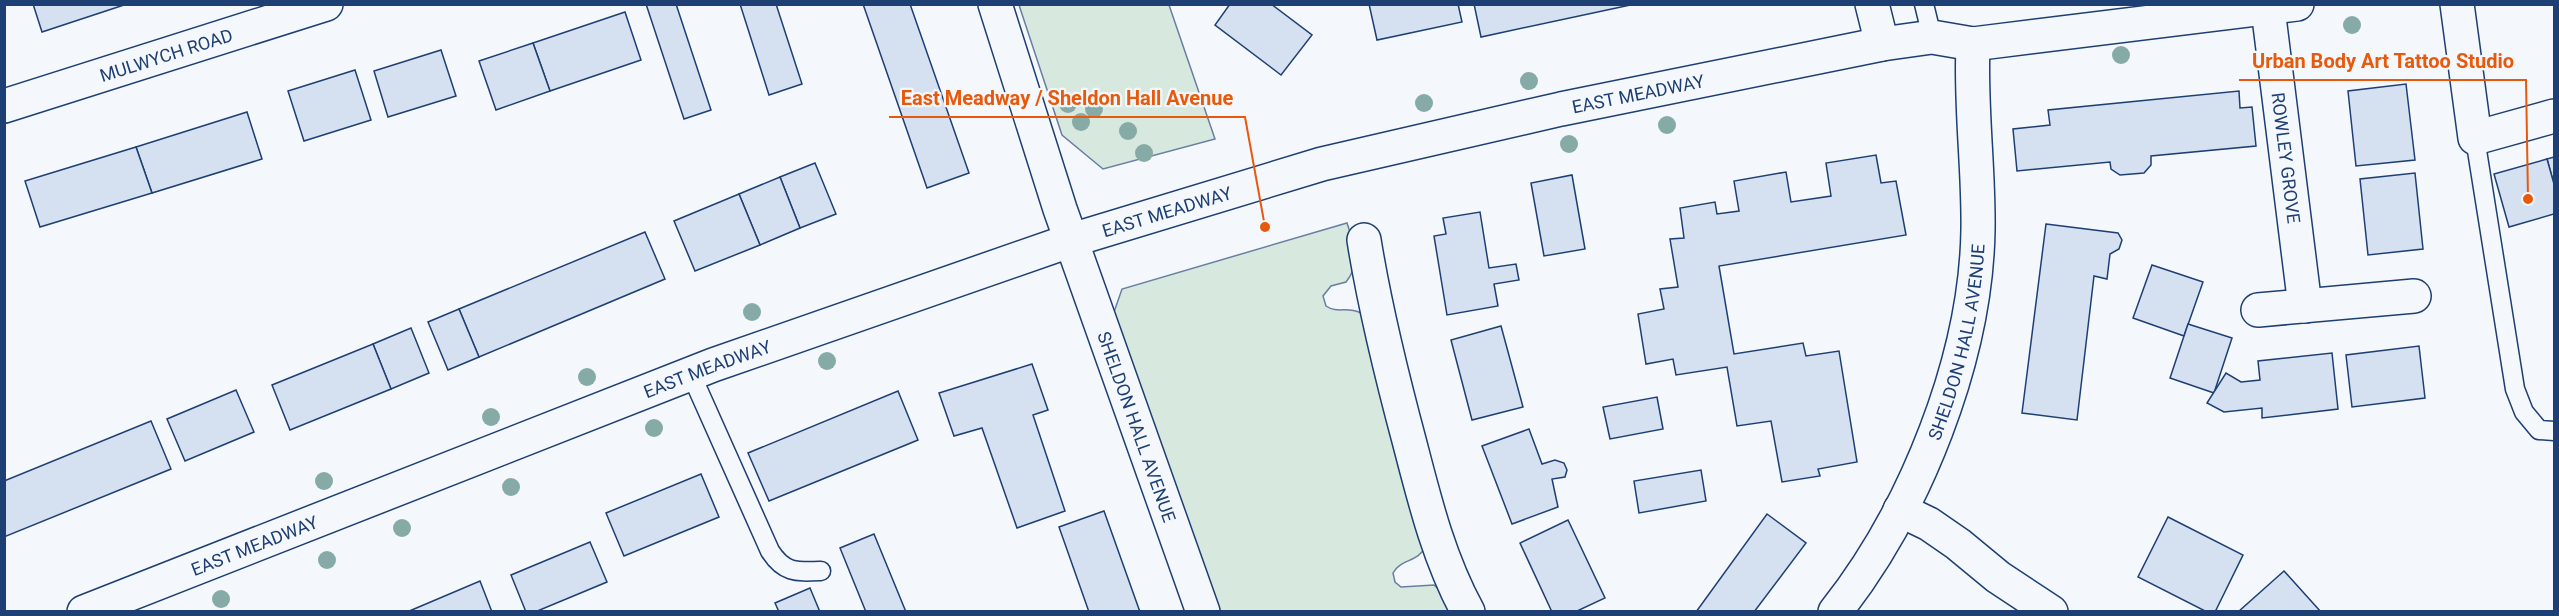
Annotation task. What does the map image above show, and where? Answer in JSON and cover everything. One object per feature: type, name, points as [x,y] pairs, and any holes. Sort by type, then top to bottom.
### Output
[{"type":"street","name":"MULWYCH ROAD","points":[[4,106],[326,4]]},
{"type":"street","name":"SHELDON HALL AVENUE","points":[[995,4],[1060,209],[1203,612]]},
{"type":"street","points":[[1872,4],[1882,44]]},
{"type":"street","points":[[2457,4],[2475,138],[2554,116]]},
{"type":"street","name":"EAST MEADWAY","points":[[84,612],[691,374],[1072,240],[1322,165],[1561,109],[1882,44],[1932,37],[1973,44],[2283,7]]},
{"type":"street","name":"ROWLEY GROVE","points":[[2283,7],[2305,306]]},
{"type":"street","name":"SHELDON HALL AVENUE","points":[[1835,612],[1868,564],[1900,510],[1929,446],[1962,346],[1973,289],[1978,230],[1971,74],[1973,44]]},
{"type":"street","points":[[1364,240],[1372,290],[1424,497],[1444,564],[1468,612]]},
{"type":"street","points":[[2258,310],[2414,296]]},
{"type":"street","points":[[1900,510],[1929,524],[1958,544],[1998,577],[2051,612]]},
{"type":"lane","points":[[1924,4],[1932,37]]},
{"type":"lane","points":[[2475,138],[2515,389],[2524,412],[2539,430],[2554,431]]},
{"type":"lane","points":[[691,374],[770,551],[778,564],[787,569],[821,571]]},
{"type":"shaded area","points":[[1019,5],[1169,5],[1215,139],[1103,169],[1062,135]]},
{"type":"shaded area","points":[[1347,223],[1355,253],[1354,267],[1346,282],[1331,286],[1323,296],[1326,306],[1330,308],[1361,313],[1425,547],[1418,555],[1396,568],[1393,573],[1395,582],[1401,587],[1434,585],[1444,594],[1454,611],[1217,611],[1114,312],[1122,289]]},
{"type":"building","points":[[33,4],[127,4],[42,32]]},
{"type":"building","points":[[646,4],[676,4],[711,110],[684,119]]},
{"type":"building","points":[[740,4],[776,4],[802,84],[769,95]]},
{"type":"building","points":[[863,4],[910,4],[969,173],[927,188]]},
{"type":"building","points":[[1230,4],[1271,4],[1312,35],[1281,75],[1215,25]]},
{"type":"building","points":[[1369,4],[1458,4],[1462,22],[1377,40]]},
{"type":"building","points":[[1474,4],[1635,4],[1481,37]]},
{"type":"building","points":[[625,12],[641,60],[550,91],[533,43]]},
{"type":"building","points":[[533,43],[550,91],[496,110],[479,61]]},
{"type":"building","points":[[441,50],[456,96],[388,117],[374,71]]},
{"type":"building","points":[[355,70],[371,120],[304,141],[288,91]]},
{"type":"building","points":[[2406,84],[2415,160],[2356,166],[2348,91]]},
{"type":"building","points":[[2239,91],[2240,108],[2252,107],[2256,146],[2151,156],[2151,165],[2144,173],[2120,175],[2111,169],[2110,162],[2017,171],[2013,129],[2050,125],[2048,110]]},
{"type":"building","points":[[247,112],[262,159],[152,193],[136,147]]},
{"type":"building","points":[[136,147],[152,193],[40,227],[25,181]]},
{"type":"building","points":[[1876,155],[1881,183],[1896,181],[1906,235],[1719,266],[1734,354],[1803,343],[1806,356],[1839,351],[1857,462],[1818,469],[1820,476],[1782,482],[1771,421],[1737,426],[1727,367],[1676,375],[1673,359],[1646,364],[1638,314],[1664,309],[1660,289],[1678,287],[1670,239],[1684,238],[1680,208],[1715,202],[1717,214],[1739,211],[1734,181],[1786,172],[1791,202],[1831,196],[1826,163]]},
{"type":"building","points":[[2554,157],[2554,184],[2547,159]]},
{"type":"building","points":[[2547,159],[2554,184],[2554,214],[2509,227],[2494,174]]},
{"type":"building","points":[[815,163],[836,214],[800,228],[780,177]]},
{"type":"building","points":[[2415,173],[2423,249],[2368,255],[2360,179]]},
{"type":"building","points":[[1572,175],[1585,249],[1544,256],[1531,183]]},
{"type":"building","points":[[780,177],[800,228],[760,245],[739,194]]},
{"type":"building","points":[[739,194],[760,245],[695,271],[674,221]]},
{"type":"building","points":[[1480,212],[1489,268],[1516,264],[1519,280],[1494,284],[1498,306],[1447,315],[1434,236],[1446,234],[1443,218]]},
{"type":"building","points":[[2046,224],[2118,233],[2122,240],[2119,249],[2110,254],[2107,279],[2094,276],[2077,420],[2022,413]]},
{"type":"building","points":[[645,232],[665,279],[479,357],[459,309]]},
{"type":"building","points":[[2152,265],[2203,282],[2184,336],[2133,318]]},
{"type":"building","points":[[459,309],[479,357],[448,370],[428,322]]},
{"type":"building","points":[[2188,324],[2232,338],[2214,393],[2170,378]]},
{"type":"building","points":[[1501,326],[1523,407],[1472,420],[1451,340]]},
{"type":"building","points":[[411,328],[429,373],[391,389],[373,344]]},
{"type":"building","points":[[373,344],[391,389],[290,430],[272,385]]},
{"type":"building","points":[[2419,346],[2425,398],[2352,407],[2346,355]]},
{"type":"building","points":[[2332,353],[2338,409],[2262,418],[2262,408],[2224,412],[2207,403],[2226,373],[2241,382],[2260,380],[2258,361]]},
{"type":"building","points":[[1032,364],[1048,410],[1033,415],[1065,511],[1017,528],[982,428],[954,436],[939,393]]},
{"type":"building","points":[[236,390],[254,432],[185,461],[167,419]]},
{"type":"building","points":[[898,391],[918,440],[769,501],[748,453]]},
{"type":"building","points":[[1657,397],[1663,429],[1610,439],[1603,407]]},
{"type":"building","points":[[151,421],[171,469],[4,537],[4,481]]},
{"type":"building","points":[[1529,429],[1542,464],[1555,460],[1564,463],[1567,470],[1565,477],[1552,479],[1558,507],[1512,524],[1482,446]]},
{"type":"building","points":[[1701,470],[1706,501],[1639,513],[1634,481]]},
{"type":"building","points":[[701,474],[719,517],[624,556],[606,513]]},
{"type":"building","points":[[1104,511],[1140,612],[1089,612],[1059,527]]},
{"type":"building","points":[[1767,514],[1806,543],[1754,612],[1696,612]]},
{"type":"building","points":[[2168,517],[2243,555],[2215,612],[2207,612],[2138,577]]},
{"type":"building","points":[[1568,520],[1605,598],[1575,612],[1552,612],[1520,543]]},
{"type":"building","points":[[874,534],[906,612],[866,612],[840,548]]},
{"type":"building","points":[[590,542],[607,582],[535,612],[526,612],[511,575]]},
{"type":"building","points":[[2284,571],[2321,612],[2238,612]]},
{"type":"building","points":[[480,581],[492,612],[407,612]]},
{"type":"building","points":[[810,588],[820,612],[779,612],[775,603]]},
{"type":"place","name":"Urban Body Art Tattoo Studio","points":[[2528,199]]},
{"type":"place","name":"East Meadway / Sheldon Hall Avenue","points":[[1265,227]]}]
